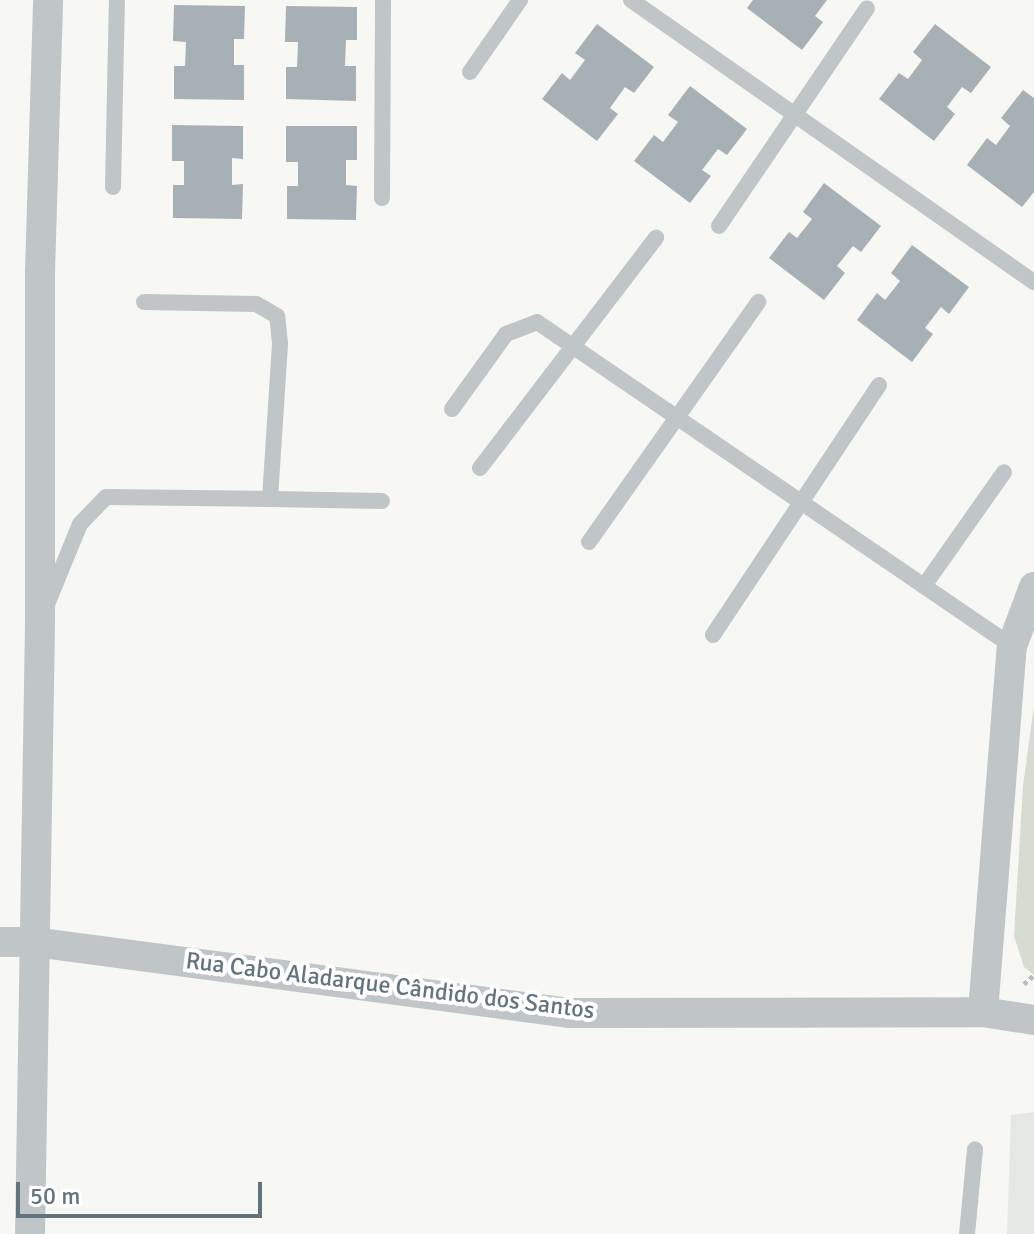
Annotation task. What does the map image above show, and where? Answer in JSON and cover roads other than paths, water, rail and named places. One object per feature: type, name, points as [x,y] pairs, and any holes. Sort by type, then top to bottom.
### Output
[{"type":"street","points":[[30,1234],[40,622],[40,273],[48,0]]},
{"type":"street","points":[[983,1012],[1012,646],[1034,587]]},
{"type":"street","name":"Rua Cabo Aladarque Cândido dos Santos","points":[[0,942],[34,942],[570,1013],[983,1012],[1034,1020]]},
{"type":"lane","points":[[113,187],[117,0]]},
{"type":"lane","points":[[382,198],[383,0]]},
{"type":"lane","points":[[470,72],[520,0]]},
{"type":"lane","points":[[631,0],[1034,282]]},
{"type":"lane","points":[[719,226],[867,8]]},
{"type":"lane","points":[[480,468],[656,238]]},
{"type":"lane","points":[[144,302],[256,304],[277,316],[280,343],[270,499]]},
{"type":"lane","points":[[589,542],[758,302]]},
{"type":"lane","points":[[452,409],[506,334],[520,326],[537,322],[1012,646]]},
{"type":"lane","points":[[713,635],[879,385]]},
{"type":"lane","points":[[924,586],[1004,472]]},
{"type":"lane","points":[[40,622],[80,524],[106,497],[382,501]]},
{"type":"lane","points":[[967,1234],[975,1149]]}]
